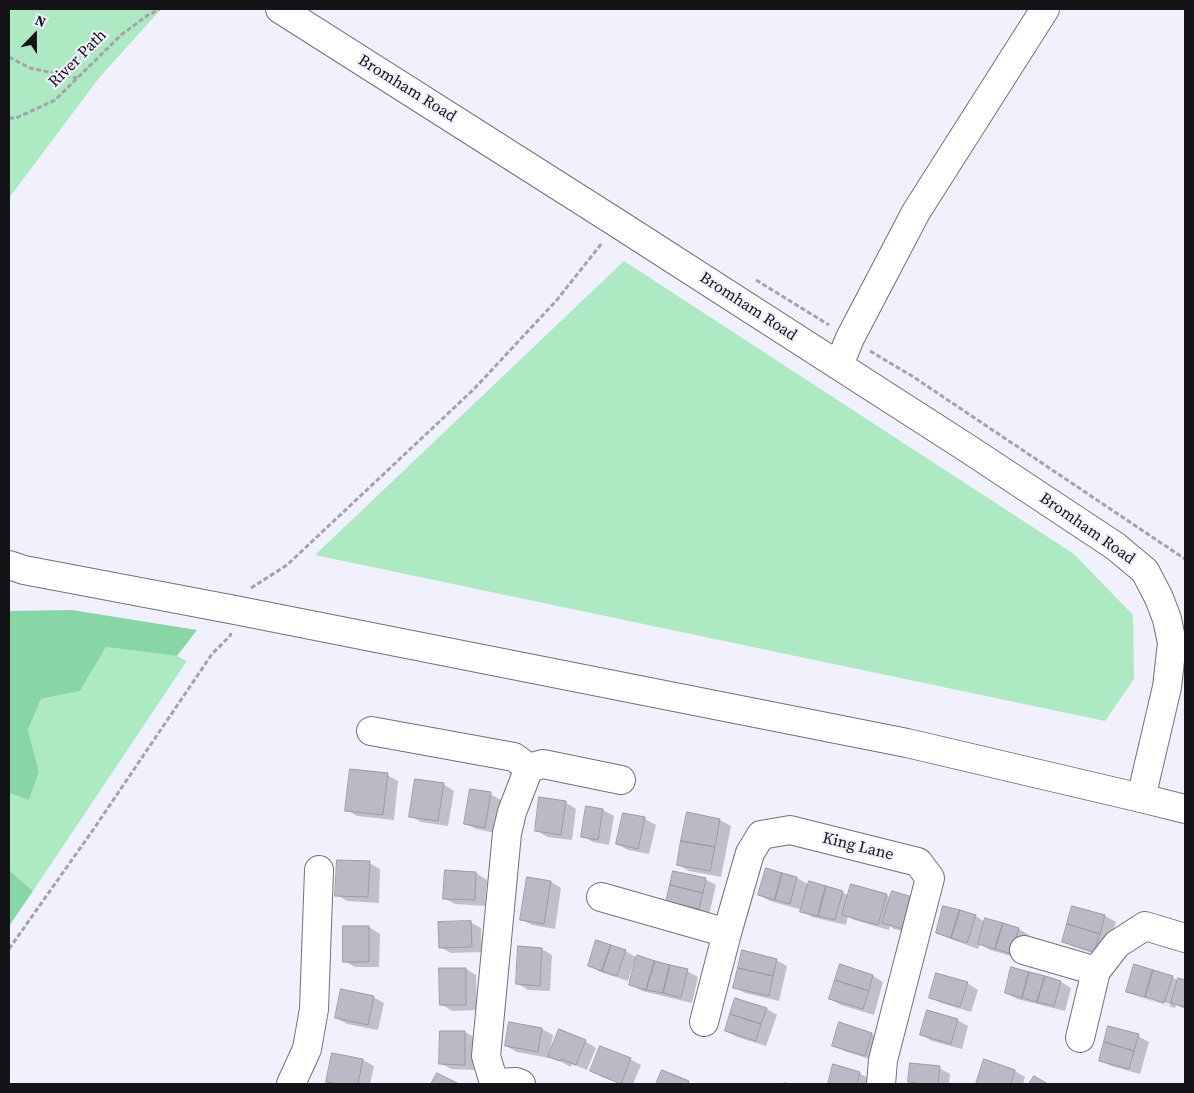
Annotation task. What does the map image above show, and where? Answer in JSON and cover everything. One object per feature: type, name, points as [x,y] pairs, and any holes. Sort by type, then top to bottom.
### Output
[{"type":"main road","name":"Bromham Road","points":[[280,9],[970,450],[1114,546],[1145,571],[1179,644],[1141,798]]},
{"type":"main road","points":[[839,366],[850,338],[916,212],[1045,9]]},
{"type":"main road","points":[[14,569],[235,610],[907,743],[1185,809]]},
{"type":"main road","points":[[371,731],[514,757],[529,768]]},
{"type":"main road","points":[[529,768],[543,764],[621,780]]},
{"type":"main road","points":[[521,1084],[516,1082],[493,1084],[486,1056],[507,833],[512,812],[529,768]]},
{"type":"main road","name":"King Lane","points":[[704,1022],[750,853],[761,835],[790,830],[918,862],[930,878],[883,1060],[881,1084]]},
{"type":"main road","points":[[291,1084],[307,1049],[314,1009],[318,870]]},
{"type":"main road","points":[[601,896],[727,933]]},
{"type":"main road","points":[[1080,1038],[1096,971],[1117,944],[1145,926],[1185,938]]},
{"type":"main road","points":[[1024,950],[1096,971]]},
{"type":"path","name":"River Path","points":[[9,118],[16,118],[55,100],[120,35],[160,9]]},
{"type":"path","points":[[9,57],[30,68],[77,78]]},
{"type":"path","points":[[250,588],[287,566],[474,389],[556,301],[617,223]]},
{"type":"path","points":[[9,949],[93,830],[212,654],[230,636],[232,629]]},
{"type":"green space","points":[[9,9],[161,9],[99,78],[9,198]]},
{"type":"green space","points":[[624,261],[1074,554],[1133,615],[1134,679],[1105,721],[315,555]]},
{"type":"green space","points":[[72,610],[197,630],[177,656],[106,647],[80,691],[41,699],[28,730],[39,772],[29,800],[9,793],[9,611]]},
{"type":"green space","points":[[106,647],[177,656],[187,661],[33,891],[9,870],[9,793],[29,800],[39,772],[28,730],[41,699],[80,691]]},
{"type":"green space","points":[[9,870],[33,891],[9,926]]},
{"type":"building","points":[[350,769],[388,773],[383,815],[345,811]]},
{"type":"building","points":[[415,779],[444,783],[438,821],[409,817]]},
{"type":"building","points":[[470,789],[491,792],[485,828],[464,824]]},
{"type":"building","points":[[539,797],[566,801],[561,835],[535,831]]},
{"type":"building","points":[[586,806],[603,809],[598,840],[581,837]]},
{"type":"building","points":[[687,812],[720,819],[715,847],[681,841]]},
{"type":"building","points":[[623,813],[645,817],[638,849],[616,844]]},
{"type":"building","points":[[681,841],[715,847],[710,871],[677,865]]},
{"type":"building","points":[[337,860],[370,861],[368,897],[335,896]]},
{"type":"building","points":[[766,868],[782,873],[775,900],[758,895]]},
{"type":"building","points":[[445,870],[476,872],[475,900],[443,899]]},
{"type":"building","points":[[673,871],[706,878],[703,893],[670,885]]},
{"type":"building","points":[[782,873],[797,877],[790,904],[775,900]]},
{"type":"building","points":[[527,877],[551,881],[544,924],[520,920]]},
{"type":"building","points":[[809,881],[826,886],[818,916],[800,912]]},
{"type":"building","points":[[851,884],[887,894],[878,925],[842,915]]},
{"type":"building","points":[[670,885],[703,893],[699,909],[666,902]]},
{"type":"building","points":[[826,886],[843,891],[835,920],[818,916]]},
{"type":"building","points":[[892,891],[912,897],[903,929],[882,923]]},
{"type":"building","points":[[943,906],[960,910],[951,938],[936,933]]},
{"type":"building","points":[[1072,906],[1105,915],[1100,934],[1067,924]]},
{"type":"building","points":[[960,910],[976,915],[967,943],[951,938]]},
{"type":"building","points":[[985,918],[1003,923],[995,949],[978,944]]},
{"type":"building","points":[[471,921],[472,947],[439,948],[438,922]]},
{"type":"building","points":[[1003,923],[1019,928],[1012,954],[995,949]]},
{"type":"building","points":[[1067,924],[1100,934],[1094,952],[1062,942]]},
{"type":"building","points":[[343,926],[369,926],[369,962],[343,962]]},
{"type":"building","points":[[596,940],[611,945],[602,971],[588,966]]},
{"type":"building","points":[[611,945],[626,950],[617,976],[602,971]]},
{"type":"building","points":[[518,946],[542,948],[540,986],[516,984]]},
{"type":"building","points":[[742,950],[777,959],[773,976],[738,968]]},
{"type":"building","points":[[637,955],[655,961],[646,990],[629,985]]},
{"type":"building","points":[[655,961],[670,965],[663,993],[646,990]]},
{"type":"building","points":[[840,964],[873,975],[869,991],[835,980]]},
{"type":"building","points":[[1134,964],[1153,970],[1145,997],[1126,992]]},
{"type":"building","points":[[670,965],[688,969],[681,998],[663,993]]},
{"type":"building","points":[[1011,967],[1029,972],[1022,998],[1005,993]]},
{"type":"building","points":[[439,968],[466,968],[466,1005],[440,1005]]},
{"type":"building","points":[[738,968],[773,976],[769,996],[733,988]]},
{"type":"building","points":[[1153,970],[1173,976],[1164,1003],[1145,997]]},
{"type":"building","points":[[1029,972],[1045,976],[1037,1002],[1022,998]]},
{"type":"building","points":[[936,973],[968,982],[960,1007],[929,998]]},
{"type":"building","points":[[1045,976],[1061,981],[1054,1006],[1037,1002]]},
{"type":"building","points":[[1178,978],[1185,980],[1185,1007],[1171,1003]]},
{"type":"building","points":[[835,980],[869,991],[863,1009],[829,999]]},
{"type":"building","points":[[341,989],[374,996],[368,1025],[335,1018]]},
{"type":"building","points":[[735,998],[767,1008],[761,1024],[730,1014]]},
{"type":"building","points":[[927,1010],[958,1019],[951,1044],[920,1035]]},
{"type":"building","points":[[730,1014],[761,1024],[756,1041],[725,1031]]},
{"type":"building","points":[[509,1022],[542,1028],[538,1052],[505,1046]]},
{"type":"building","points":[[839,1022],[872,1033],[865,1056],[832,1046]]},
{"type":"building","points":[[1108,1026],[1139,1034],[1134,1051],[1104,1042]]},
{"type":"building","points":[[559,1029],[586,1040],[576,1065],[561,1059],[560,1061],[548,1057]]},
{"type":"building","points":[[440,1031],[465,1031],[465,1065],[439,1064]]},
{"type":"building","points":[[1104,1042],[1134,1051],[1129,1069],[1099,1061]]},
{"type":"building","points":[[600,1046],[631,1058],[621,1084],[590,1071]]},
{"type":"building","points":[[332,1053],[363,1059],[358,1084],[326,1082]]},
{"type":"building","points":[[984,1059],[1015,1070],[1011,1084],[976,1084]]},
{"type":"building","points":[[910,1063],[940,1066],[938,1084],[908,1082]]},
{"type":"building","points":[[833,1064],[860,1072],[857,1084],[828,1084]]},
{"type":"building","points":[[662,1070],[689,1081],[688,1084],[656,1084]]},
{"type":"building","points":[[437,1073],[459,1084],[431,1084]]},
{"type":"building","points":[[1034,1076],[1048,1084],[1029,1084]]}]
